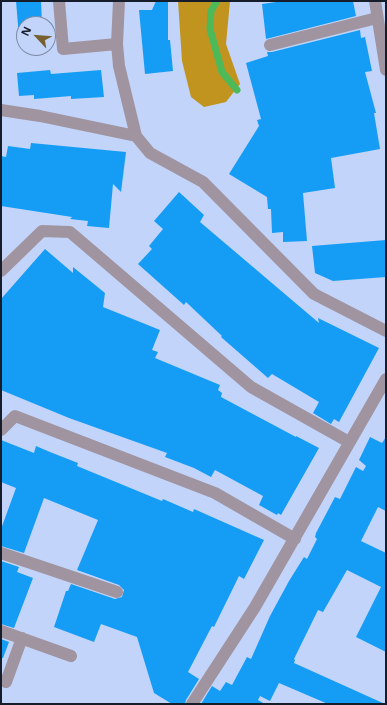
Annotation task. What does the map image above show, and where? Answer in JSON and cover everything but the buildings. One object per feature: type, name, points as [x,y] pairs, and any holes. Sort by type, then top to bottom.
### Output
[{"type":"street","points":[[58,1],[63,50],[117,44]]},
{"type":"street","points":[[119,1],[117,44],[119,66],[136,136],[150,153],[203,182],[314,294],[386,331]]},
{"type":"street","points":[[375,1],[386,70]]},
{"type":"street","points":[[270,45],[377,18]]},
{"type":"street","points":[[1,110],[40,116],[136,136]]},
{"type":"street","points":[[1,271],[42,231],[70,232],[251,387],[349,442]]},
{"type":"street","points":[[192,704],[255,607],[386,379]]},
{"type":"street","points":[[1,430],[15,416],[215,493],[295,539]]},
{"type":"street","points":[[1,552],[117,592]]},
{"type":"street","points":[[1,631],[71,656]]},
{"type":"street","points":[[6,682],[22,638]]},
{"type":"shaded area","points":[[178,1],[230,1],[226,44],[240,84],[226,102],[204,107],[191,97],[182,61]]},
{"type":"waterway","points":[[217,1],[211,11],[210,29],[222,72],[237,90]]}]
